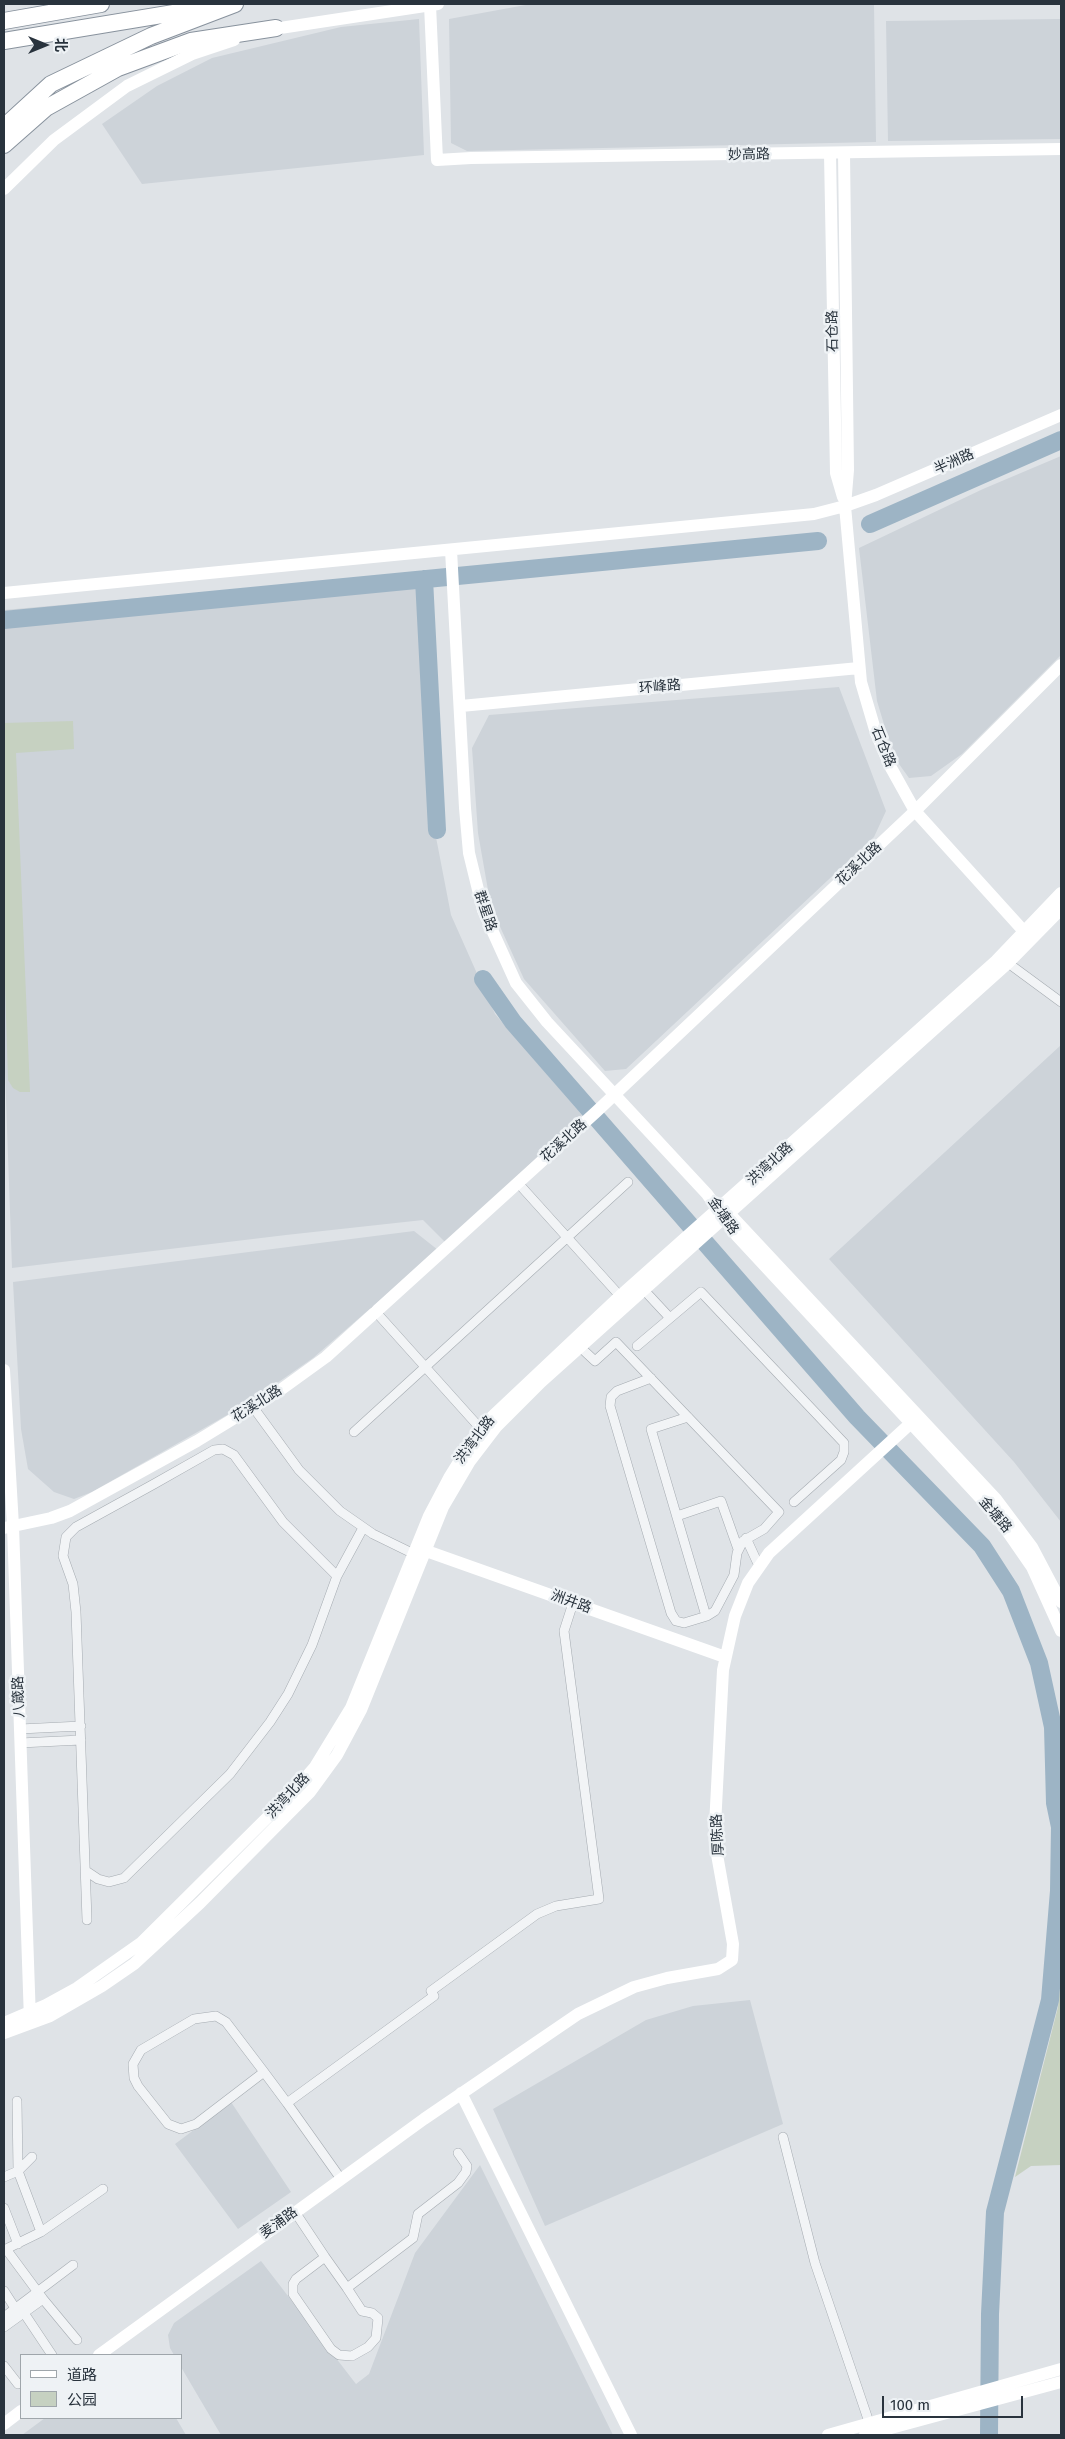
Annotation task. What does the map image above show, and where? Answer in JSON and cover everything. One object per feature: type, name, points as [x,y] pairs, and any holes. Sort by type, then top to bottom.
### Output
[{"type":"highway","points":[[4,20],[101,4]]},
{"type":"highway","points":[[4,41],[228,4]]},
{"type":"highway","points":[[4,126],[51,84],[151,36],[235,4]]},
{"type":"highway","points":[[4,144],[46,108],[118,68],[192,40],[276,28]]},
{"type":"street","points":[[4,189],[54,140],[127,86],[192,54],[276,28],[434,4]]},
{"type":"street","name":"妙高路","points":[[434,4],[437,160],[1061,149]]},
{"type":"street","name":"石仓路","points":[[830,154],[836,473],[845,506]]},
{"type":"street","name":"石仓路","points":[[844,154],[848,470],[845,506],[859,668],[866,699],[876,733],[890,766],[915,811],[1028,936]]},
{"type":"street","name":"半洲路","points":[[4,593],[814,514],[845,506],[931,472],[1061,415]]},
{"type":"street","name":"群星路","points":[[451,550],[467,839],[474,880],[489,927],[507,967],[526,998],[707,1194]]},
{"type":"street","name":"花溪北路","points":[[9,1527],[51,1518],[70,1510],[254,1407],[326,1357],[616,1094],[915,811],[1061,665]]},
{"type":"street","name":"环峰路","points":[[461,706],[859,668]]},
{"type":"street","name":"洪湾北路","points":[[724,1211],[1008,963],[1061,893]]},
{"type":"street","name":"洪湾北路","points":[[4,2033],[102,1986],[147,1953],[200,1903],[310,1792],[337,1755],[361,1710],[429,1516],[448,1478],[480,1428],[620,1296],[702,1231],[996,961],[1061,909]]},
{"type":"street","points":[[1008,963],[1061,1002]]},
{"type":"street","points":[[354,1432],[628,1182]]},
{"type":"street","points":[[518,1183],[620,1296]]},
{"type":"street","name":"金塘路","points":[[707,1194],[996,1499],[1032,1547],[1061,1602]]},
{"type":"street","name":"金塘路","points":[[724,1211],[737,1236],[1008,1530],[1040,1580],[1061,1631]]},
{"type":"street","name":"洪湾北路","points":[[418,1551],[482,1443],[523,1399],[644,1290],[691,1240]]},
{"type":"street","points":[[644,1290],[670,1318]]},
{"type":"street","points":[[637,1346],[701,1292],[842,1440],[845,1447],[841,1460],[794,1502]]},
{"type":"street","points":[[375,1311],[480,1428]]},
{"type":"street","points":[[580,1347],[595,1361],[616,1342],[651,1378],[778,1512],[764,1529],[746,1538],[738,1549],[734,1575],[718,1607],[706,1616],[680,1623],[672,1618],[610,1406],[611,1397],[617,1391],[651,1378]]},
{"type":"street","name":"八箴路","points":[[4,1370],[9,1527],[20,1729],[30,2019]]},
{"type":"street","points":[[254,1407],[306,1478],[340,1511],[363,1528],[418,1551]]},
{"type":"street","points":[[688,1417],[651,1428],[706,1616]]},
{"type":"street","name":"厚陈路","points":[[461,2093],[597,2003],[651,1982],[718,1969],[732,1960],[734,1944],[715,1837],[724,1657],[738,1608],[748,1583],[759,1566],[793,1529],[911,1423]]},
{"type":"street","points":[[87,1920],[75,1603],[73,1584],[63,1556],[64,1541],[76,1527],[214,1450],[223,1449],[231,1452],[283,1522],[337,1576]]},
{"type":"street","points":[[158,1462],[167,1476]]},
{"type":"street","points":[[146,1469],[154,1484]]},
{"type":"street","points":[[676,1516],[721,1501],[738,1549]]},
{"type":"street","points":[[86,1871],[98,1879],[109,1882],[124,1878],[230,1774],[270,1722],[288,1694],[312,1645],[337,1576],[363,1528]]},
{"type":"street","points":[[746,1538],[759,1566]]},
{"type":"street","name":"洲井路","points":[[418,1551],[573,1603],[724,1657]]},
{"type":"street","points":[[287,2103],[434,1996],[431,1991],[537,1914],[556,1906],[599,1899],[564,1631],[573,1603]]},
{"type":"street","points":[[20,1729],[80,1726]]},
{"type":"street","points":[[20,1743],[81,1740]]},
{"type":"street","points":[[264,2072],[196,2124],[182,2129],[168,2124],[138,2086],[134,2078],[132,2064],[141,2050],[194,2019],[216,2016],[226,2022],[264,2072],[287,2103],[341,2179]]},
{"type":"street","name":"洪湾北路","points":[[4,2023],[30,2019]]},
{"type":"street","points":[[461,2093],[631,2435]]},
{"type":"street","name":"麦浦路","points":[[100,2354],[461,2093]]},
{"type":"street","points":[[17,2101],[18,2171],[40,2232]]},
{"type":"street","points":[[783,2137],[815,2263],[869,2431]]},
{"type":"street","points":[[347,2288],[413,2238],[418,2214],[458,2183],[466,2172],[467,2166],[458,2153]]},
{"type":"street","points":[[4,2177],[18,2171],[32,2157]]},
{"type":"street","points":[[77,2340],[5,2249],[40,2232],[103,2189]]},
{"type":"street","points":[[4,2208],[18,2244]]},
{"type":"street","points":[[295,2212],[362,2311],[375,2315],[378,2322],[377,2334],[373,2342],[357,2354],[339,2355],[331,2349],[293,2294],[293,2284],[296,2279],[325,2257]]},
{"type":"street","points":[[4,2323],[40,2295],[73,2265]]},
{"type":"street","points":[[4,2292],[51,2354]]},
{"type":"street","points":[[4,2366],[18,2384]]},
{"type":"street","points":[[869,2431],[973,2394],[1061,2369]]},
{"type":"street","points":[[828,2435],[869,2431],[972,2408],[1061,2382]]},
{"type":"street","points":[[4,2424],[20,2412]]},
{"type":"shaded area","points":[[531,4],[874,4],[876,142],[467,151],[451,143],[449,19]]},
{"type":"shaded area","points":[[419,19],[424,155],[142,184],[102,124],[157,86],[212,58],[341,27]]},
{"type":"shaded area","points":[[1061,19],[1061,139],[888,141],[886,21]]},
{"type":"shaded area","points":[[1061,456],[1061,655],[962,754],[931,776],[909,778],[899,764],[877,701],[859,548],[983,489]]},
{"type":"shaded area","points":[[411,574],[419,582],[435,832],[451,915],[495,1014],[582,1115],[446,1243],[423,1220],[12,1268],[4,1044],[4,610]]},
{"type":"shaded area","points":[[839,687],[886,811],[874,837],[626,1069],[605,1071],[524,979],[491,907],[478,833],[472,748],[489,715]]},
{"type":"shaded area","points":[[1061,1045],[1061,1522],[1014,1462],[829,1259]]},
{"type":"shaded area","points":[[414,1231],[438,1250],[313,1358],[250,1402],[92,1492],[74,1499],[54,1492],[28,1469],[21,1429],[13,1282]]},
{"type":"shaded area","points":[[750,2000],[783,2124],[545,2226],[493,2109],[646,2020],[693,2006]]},
{"type":"shaded area","points":[[231,2102],[291,2192],[238,2229],[175,2144]]},
{"type":"shaded area","points":[[480,2165],[613,2435],[221,2435],[182,2369],[182,2354],[173,2354],[170,2348],[168,2335],[174,2323],[261,2261],[356,2384],[369,2374],[415,2253]]},
{"type":"shaded area","points":[[44,2419],[177,2419],[186,2435],[22,2435]]},
{"type":"green space","points":[[73,721],[74,749],[16,753],[30,1092],[20,1092],[13,1088],[8,1080],[4,953],[4,723]]},
{"type":"green space","points":[[1061,1975],[1061,2165],[1031,2166],[1015,2177],[1058,2007]]},
{"type":"waterway","points":[[870,524],[1061,440]]},
{"type":"waterway","points":[[4,620],[818,541]]},
{"type":"waterway","points":[[424,579],[437,830]]},
{"type":"waterway","points":[[483,979],[513,1022],[857,1417],[982,1546],[1011,1591],[1039,1663],[1053,1727],[1055,1803],[1060,1827],[1059,1891],[1050,2000],[995,2212],[990,2314],[989,2435]]}]
